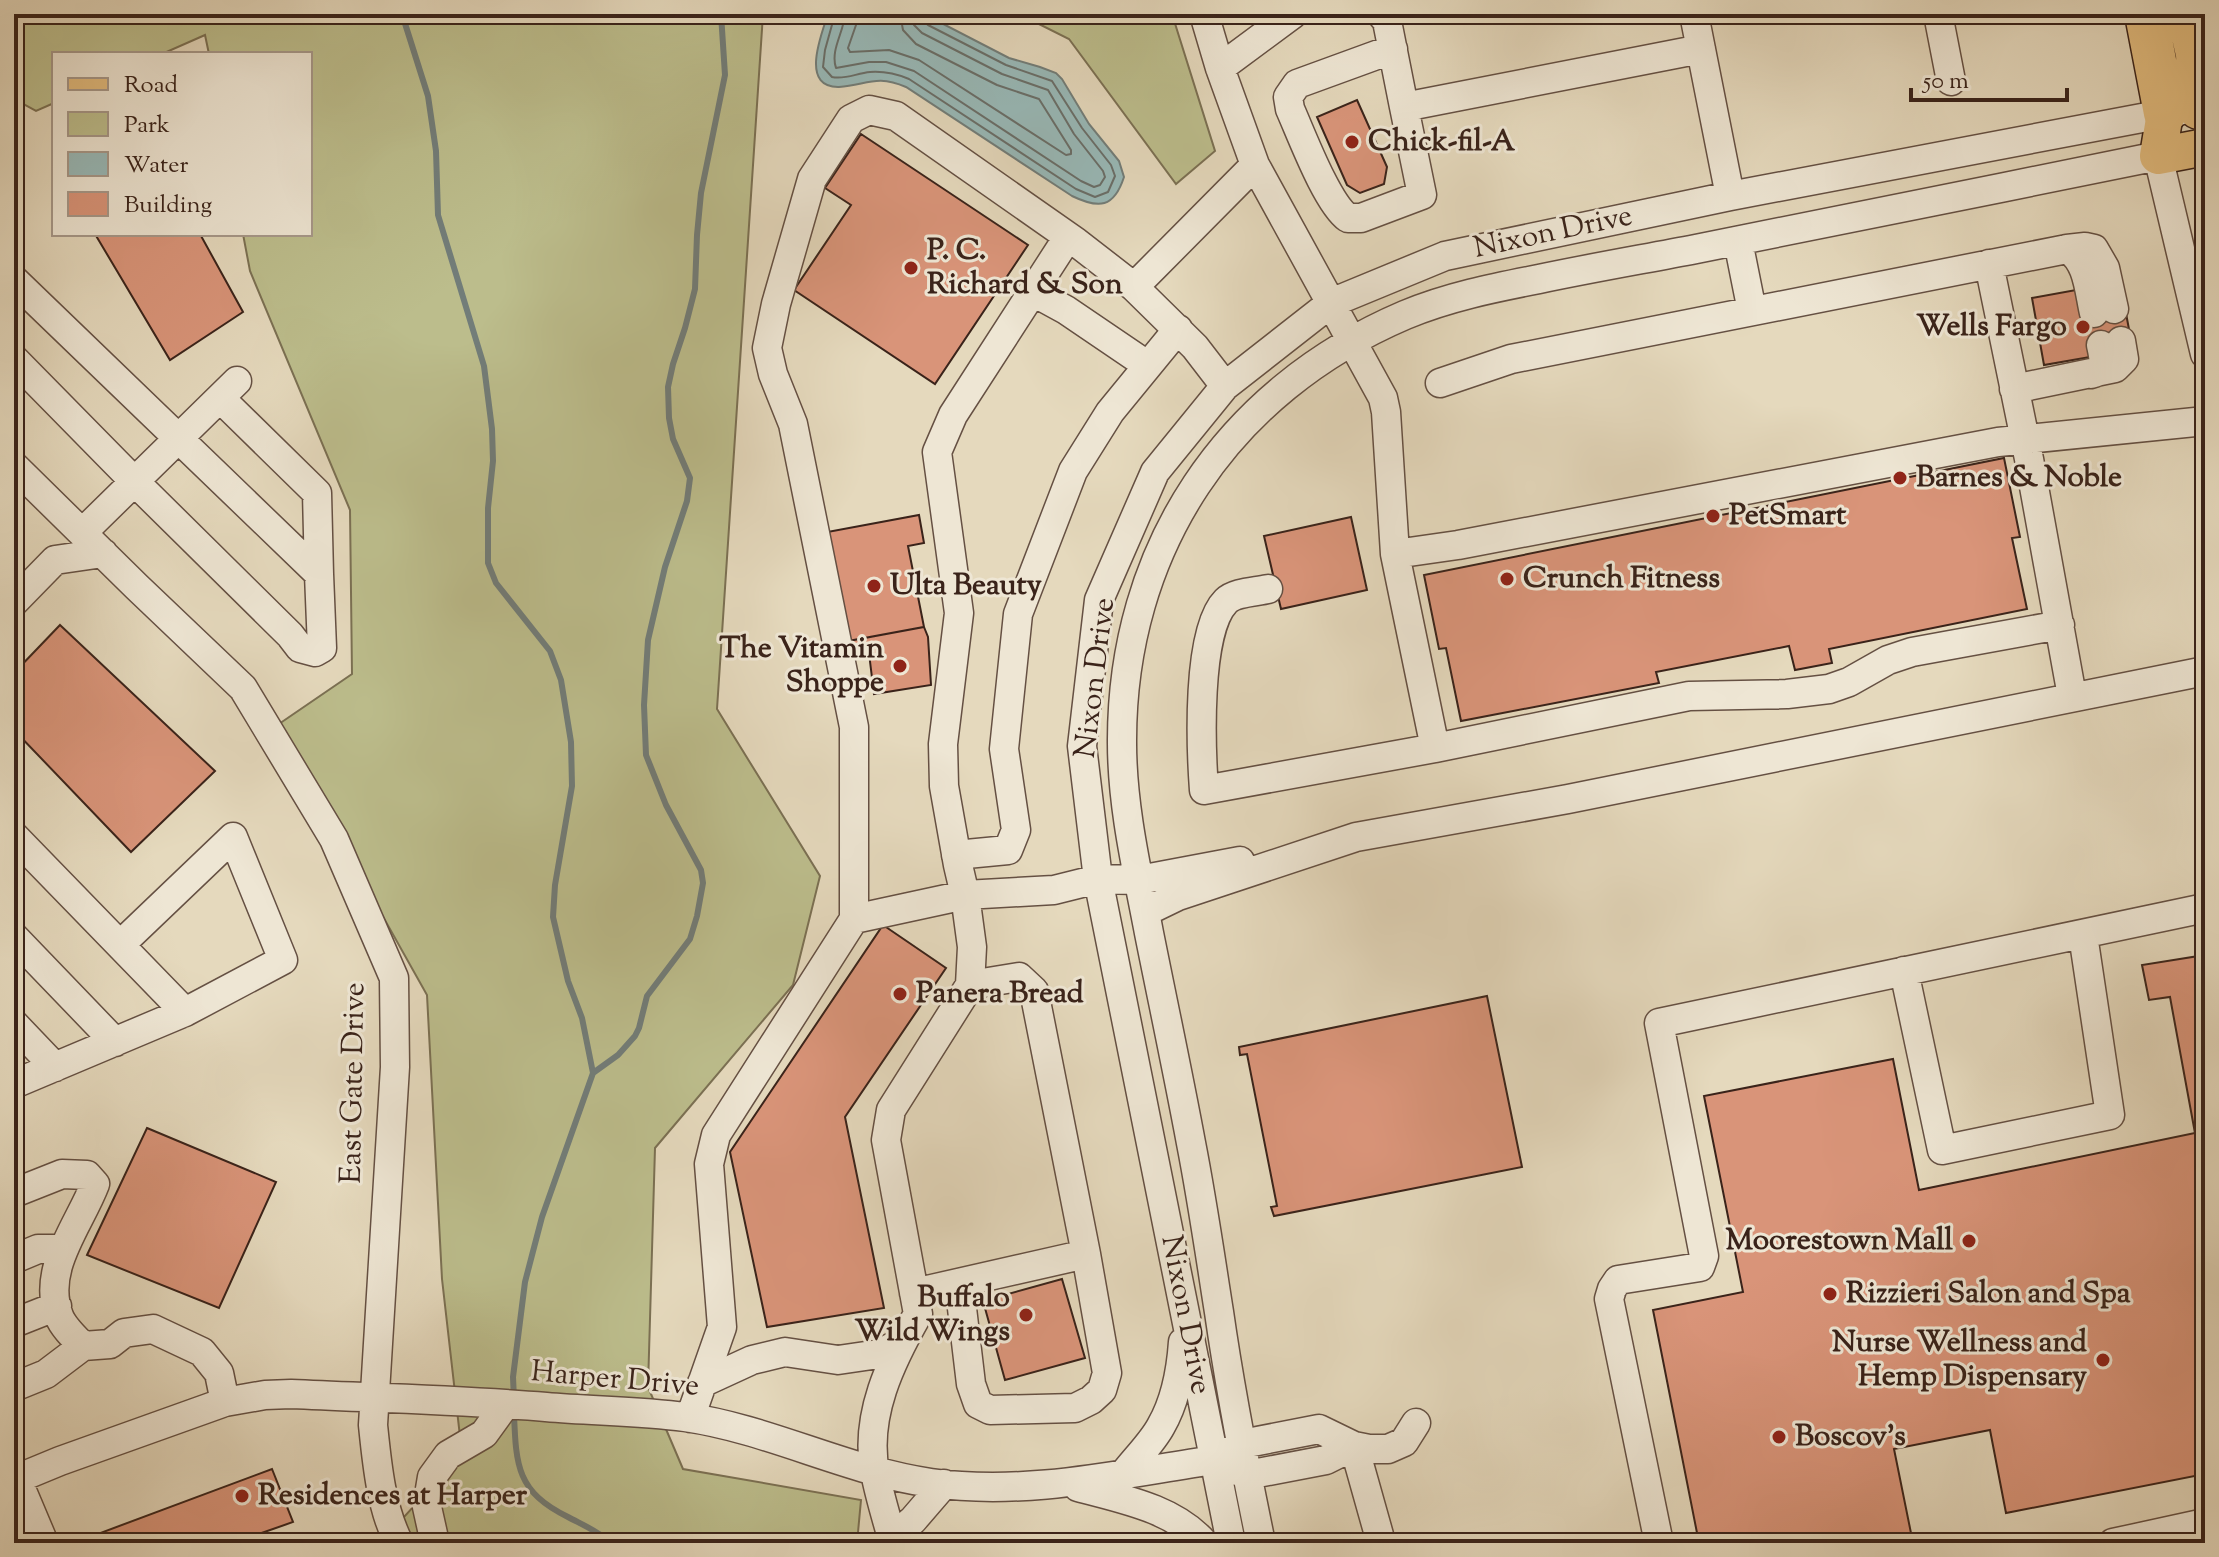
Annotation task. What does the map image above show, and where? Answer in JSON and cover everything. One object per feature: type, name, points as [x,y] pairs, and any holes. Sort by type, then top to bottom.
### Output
[{"type":"highway","points":[[2146,14],[2197,130]]},
{"type":"highway","points":[[2188,14],[2197,54],[2197,130]]},
{"type":"highway","points":[[2198,14],[2205,20]]},
{"type":"main road","points":[[2158,156],[2197,130]]},
{"type":"street","points":[[1204,14],[1255,165],[1383,398],[1395,554],[1435,748]]},
{"type":"street","points":[[1220,68],[1293,14]]},
{"type":"street","points":[[1381,14],[1387,21],[1393,49],[1422,195],[1353,220],[1344,216],[1323,180],[1288,103],[1290,92],[1297,84],[1393,49]]},
{"type":"street","points":[[1694,14],[1730,196]]},
{"type":"street","points":[[1938,14],[1951,81]]},
{"type":"street","points":[[1404,107],[1701,49]]},
{"type":"street","points":[[690,1418],[722,1327],[709,1164],[716,1135],[854,919],[854,727],[793,424],[773,374],[767,348],[776,304],[812,179],[851,119],[869,110],[896,116],[1134,287],[1178,329],[1225,386]]},
{"type":"street","name":"Nixon Drive","points":[[1231,1543],[1098,879],[1082,746],[1099,600],[1155,472],[1225,386],[1331,303],[1445,256],[1730,196],[2197,130]]},
{"type":"street","points":[[2158,156],[2205,354]]},
{"type":"street","name":"Nixon Drive","points":[[1261,1543],[1191,1144],[1131,842],[1122,747],[1123,700],[1129,652],[1140,607],[1175,521],[1197,484],[1254,413],[1288,384],[1351,342],[1407,314],[1451,299],[1581,270],[2158,156]]},
{"type":"street","points":[[1134,287],[1255,165]]},
{"type":"street","points":[[944,1484],[891,1540],[874,1470],[872,1432],[879,1397],[902,1342],[918,1314],[886,1140],[891,1110],[970,985],[972,947],[944,786],[943,744],[959,613],[937,452],[953,415],[1068,237]]},
{"type":"street","points":[[1738,241],[1752,311]]},
{"type":"street","points":[[1440,383],[1511,359],[2064,249],[2085,247],[2094,249],[2100,256],[2105,268],[2104,311]]},
{"type":"street","points":[[1989,264],[2072,696]]},
{"type":"street","points":[[14,280],[319,574]]},
{"type":"street","points":[[1033,292],[1066,310],[1147,365]]},
{"type":"street","points":[[956,855],[1008,850],[1016,830],[1004,749],[1018,614],[1073,471],[1110,412],[1178,329]]},
{"type":"street","points":[[2014,389],[2091,374],[2102,369],[2111,343]]},
{"type":"street","points":[[14,359],[134,481],[290,635],[300,648],[315,652],[322,648],[317,493],[228,390],[134,481],[82,533]]},
{"type":"street","points":[[1395,554],[1458,545],[1975,446],[2205,421]]},
{"type":"street","name":"East Gate Drive","points":[[14,466],[243,688],[334,839],[394,978],[395,1067],[373,1425],[384,1499],[399,1543]]},
{"type":"street","points":[[17,592],[55,560],[103,553]]},
{"type":"street","points":[[1268,589],[1229,597],[1211,633],[1201,710],[1204,790],[1435,748],[1689,696],[1787,694],[1829,689],[1849,682],[1888,660],[1912,652],[2060,625]]},
{"type":"street","points":[[1145,912],[1178,896],[1371,834],[1579,797],[2205,671]]},
{"type":"street","points":[[14,836],[185,1012]]},
{"type":"street","points":[[14,1084],[185,1012],[283,960],[233,837],[120,945]]},
{"type":"street","points":[[854,919],[965,895],[1054,890],[1098,879],[1139,880],[1335,844]]},
{"type":"street","points":[[1659,1543],[1609,1299],[1618,1280],[1700,1267],[1704,1256],[1659,1023],[2205,908]]},
{"type":"street","points":[[1904,971],[1942,1150],[2110,1115],[2083,935]]},
{"type":"street","points":[[14,937],[115,1042]]},
{"type":"street","points":[[959,1283],[971,1384],[978,1404],[990,1410],[1075,1408],[1102,1390],[1107,1373],[1034,991],[1019,977],[970,985]]},
{"type":"street","points":[[14,1024],[55,1067]]},
{"type":"street","points":[[14,1193],[62,1174],[87,1175],[95,1184],[63,1249],[54,1288],[59,1318],[83,1346]]},
{"type":"street","points":[[14,1259],[38,1249],[63,1249]]},
{"type":"street","points":[[914,1293],[1086,1254]]},
{"type":"street","points":[[14,1323],[57,1306]]},
{"type":"street","points":[[1123,1475],[1161,1427],[1173,1398],[1181,1371],[1185,1313]]},
{"type":"street","points":[[14,1387],[46,1374],[83,1346],[110,1344],[124,1333],[153,1329],[202,1352],[219,1373],[225,1402]]},
{"type":"street","points":[[702,1383],[752,1360],[785,1352],[838,1360],[879,1354],[902,1342]]},
{"type":"street","name":"Harper Drive","points":[[16,1479],[225,1402],[291,1394],[655,1413],[690,1418],[767,1437],[874,1470],[944,1484],[1011,1487],[1065,1484],[1214,1460],[1242,1444],[1319,1429],[1354,1446]]},
{"type":"street","points":[[435,1543],[427,1507],[432,1477],[448,1455],[484,1434],[505,1405]]},
{"type":"street","points":[[1214,1460],[1247,1475],[1326,1460],[1354,1446],[1388,1449],[1404,1442],[1416,1423]]},
{"type":"street","points":[[1354,1446],[1379,1535],[1378,1543]]},
{"type":"street","points":[[16,1479],[44,1543]]},
{"type":"street","points":[[1065,1484],[1142,1505],[1177,1520],[1204,1543]]},
{"type":"street","points":[[2113,1543],[2205,1523]]},
{"type":"green space","points":[[21,14],[763,14],[717,709],[820,876],[793,985],[655,1148],[648,1387],[683,1469],[861,1500],[857,1543],[380,1543],[462,1454],[442,1279],[427,995],[276,726],[352,674],[350,510],[250,271],[243,236],[312,236],[312,52],[209,52],[205,35],[167,52],[52,52],[52,104],[36,111],[14,99],[14,21]]},
{"type":"green space","points":[[1019,14],[1172,14],[1215,151],[1176,184],[1069,39]]},
{"type":"water","points":[[828,14],[924,14],[1009,58],[1056,73],[1089,124],[1119,161],[1124,177],[1120,187],[1110,200],[1090,203],[1072,196],[906,87],[887,81],[839,87],[827,85],[820,79],[816,58]]},
{"type":"building","name":"Chick-fil-A","points":[[1357,100],[1387,167],[1384,184],[1360,193],[1347,185],[1317,117]]},
{"type":"building","name":"P. C. Richard & Son","points":[[861,134],[1028,245],[935,384],[794,290],[851,205],[825,188]]},
{"type":"building","points":[[96,236],[201,236],[243,312],[170,360]]},
{"type":"building","name":"Wells Fargo","points":[[2076,290],[2125,308],[2131,340],[2090,357],[2044,365],[2032,298]]},
{"type":"building","points":[[2004,458],[2020,537],[2012,538],[2027,609],[1829,649],[1832,663],[1795,670],[1789,646],[1656,672],[1659,683],[1461,721],[1446,648],[1439,649],[1424,575]]},
{"type":"building","name":"Ulta Beauty","points":[[919,515],[924,543],[908,546],[924,627],[843,642],[822,533]]},
{"type":"building","points":[[1351,517],[1367,590],[1281,609],[1264,536]]},
{"type":"building","points":[[60,625],[215,771],[131,852],[14,730],[14,673]]},
{"type":"building","name":"The Vitamin Shoppe","points":[[924,627],[928,637],[931,685],[874,694],[868,645],[847,647],[843,642]]},
{"type":"building","points":[[883,925],[946,968],[845,1117],[884,1308],[767,1327],[730,1152]]},
{"type":"building","name":"Moorestown Mall","points":[[2205,955],[2205,1474],[2006,1513],[1990,1430],[1894,1449],[1913,1543],[1699,1543],[1653,1310],[1743,1292],[1704,1096],[1893,1059],[1919,1190],[2195,1133],[2170,997],[2149,1000],[2142,965]]},
{"type":"building","points":[[1487,996],[1522,1167],[1274,1216],[1271,1207],[1277,1206],[1247,1054],[1240,1055],[1239,1047]]},
{"type":"building","points":[[147,1128],[276,1182],[219,1308],[87,1255]]},
{"type":"building","points":[[1062,1279],[1085,1358],[1005,1380],[983,1301]]},
{"type":"building","name":"Residences at Harper","points":[[272,1469],[293,1522],[233,1543],[89,1543],[87,1538]]},
{"type":"waterway","points":[[402,14],[428,96],[436,151],[438,215],[484,366],[493,461],[488,508],[488,563],[496,583],[550,651],[561,680],[571,742],[572,786],[555,885],[553,917],[568,981],[582,1018],[593,1073],[542,1217],[525,1282],[513,1377],[514,1399]]},
{"type":"waterway","points":[[593,1073],[618,1055],[635,1036],[647,996],[690,939],[703,883],[701,870],[666,805],[646,755],[644,705],[648,640],[665,567],[687,501],[690,478],[673,439],[668,387],[695,289],[701,193],[725,75],[721,14]]},
{"type":"waterway","points":[[514,1414],[516,1449],[529,1487],[551,1508],[611,1543]]},
{"type":"place","name":"Chick-fil-A","points":[[1352,142]]},
{"type":"place","name":"P. C. Richard & Son","points":[[911,268]]},
{"type":"place","name":"Wells Fargo","points":[[2083,327]]},
{"type":"place","name":"Barnes & Noble","points":[[1900,478]]},
{"type":"place","name":"PetSmart","points":[[1713,516]]},
{"type":"place","name":"Crunch Fitness","points":[[1507,579]]},
{"type":"place","name":"Ulta Beauty","points":[[874,586]]},
{"type":"place","name":"The Vitamin Shoppe","points":[[900,666]]},
{"type":"place","name":"Panera Bread","points":[[900,994]]},
{"type":"place","name":"Moorestown Mall","points":[[1969,1241]]},
{"type":"place","name":"Rizzieri Salon and Spa","points":[[1830,1294]]},
{"type":"place","name":"Buffalo Wild Wings","points":[[1026,1315]]},
{"type":"place","name":"Nurse Wellness and Hemp Dispensary","points":[[2103,1360]]},
{"type":"place","name":"Boscov's","points":[[1779,1437]]},
{"type":"place","name":"Residences at Harper","points":[[242,1496]]}]
